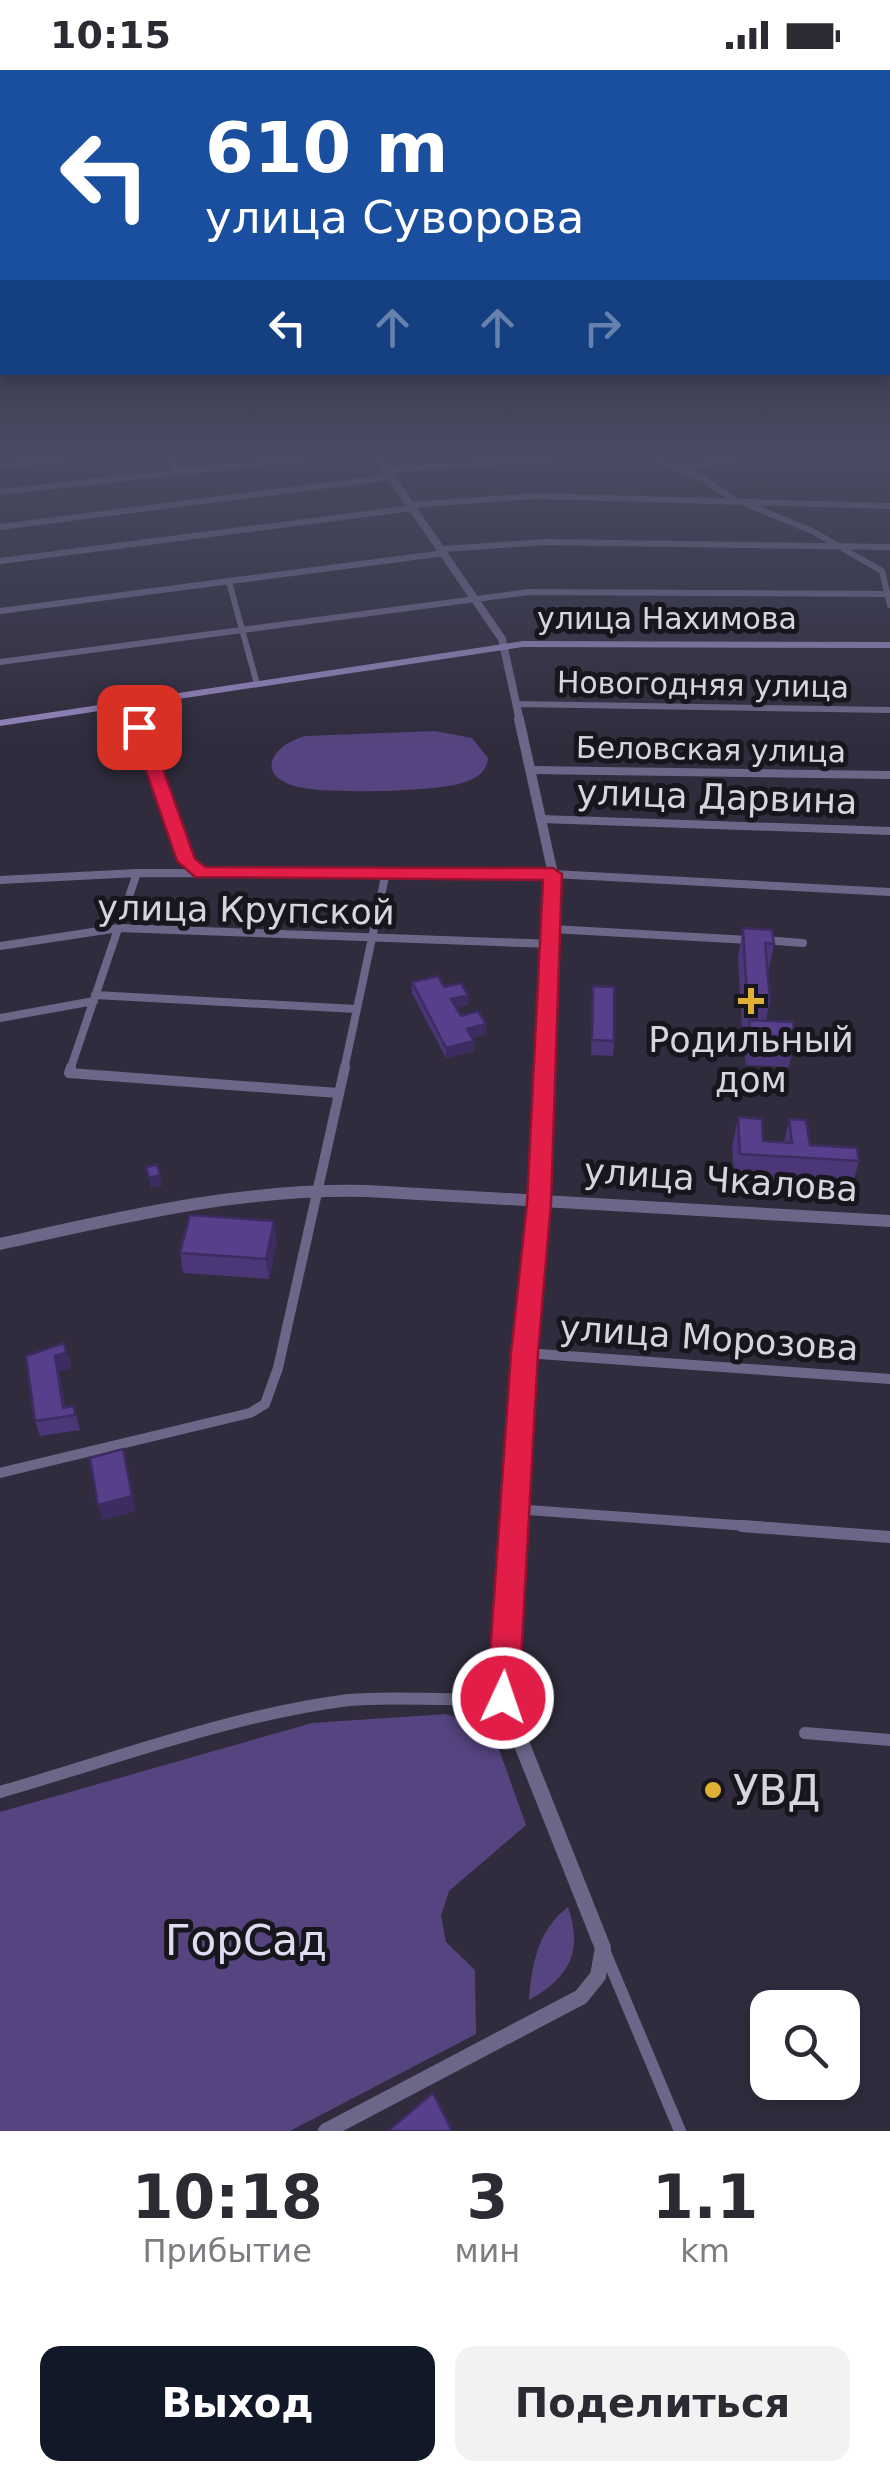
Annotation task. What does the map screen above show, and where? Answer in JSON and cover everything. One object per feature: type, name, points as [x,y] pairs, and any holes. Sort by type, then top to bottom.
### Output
[{"type":"main road","name":"улица Нахимова","points":[[0,724],[504,646],[564,642],[890,645]]},
{"type":"street","points":[[0,561],[74,551]]},
{"type":"street","points":[[0,611],[451,551]]},
{"type":"street","points":[[847,551],[882,571],[890,604]]},
{"type":"street","points":[[443,552],[478,598],[504,646],[553,874],[539,1203],[524,1353],[503,1698],[531,1758],[603,1948],[680,2131]]},
{"type":"street","points":[[229,582],[257,684]]},
{"type":"street","points":[[0,662],[528,592],[888,594]]},
{"type":"street","points":[[133,704],[187,861],[202,872]]},
{"type":"street","name":"Новогодняя улица","points":[[516,704],[890,710]]},
{"type":"street","name":"Беловская улица","points":[[532,770],[890,775]]},
{"type":"street","name":"улица Дарвина","points":[[542,818],[890,831]]},
{"type":"street","points":[[164,873],[187,861]]},
{"type":"street","points":[[0,880],[202,872],[553,874],[890,892]]},
{"type":"street","points":[[0,1473],[250,1413],[265,1404],[278,1368],[320,1191],[386,872]]},
{"type":"street","points":[[138,873],[69,1074],[338,1093]]},
{"type":"street","name":"улица Крупской","points":[[0,946],[118,928],[552,944]]},
{"type":"street","points":[[552,929],[804,942]]},
{"type":"street","points":[[0,1018],[94,998],[356,1009]]},
{"type":"street","name":"улица Чкалова","points":[[0,1244],[196,1203],[265,1193],[320,1191],[539,1203],[563,1200],[890,1221]]},
{"type":"street","name":"улица Морозова","points":[[524,1353],[890,1379]]},
{"type":"street","points":[[514,1509],[890,1537]]},
{"type":"street","points":[[0,1792],[282,1713],[352,1700],[460,1702],[503,1698]]},
{"type":"street","points":[[805,1733],[890,1740]]},
{"type":"street","points":[[326,2131],[581,1997],[598,1976],[603,1948]]},
{"type":"green space","points":[[435,731],[472,738],[488,758],[483,771],[472,779],[448,786],[355,791],[298,787],[275,776],[272,768],[276,753],[305,736]]},
{"type":"green space","name":"ГорСад","points":[[446,1714],[492,1730],[526,1825],[449,1891],[441,1916],[446,1942],[475,1970],[476,2034],[290,2131],[0,2131],[0,1812],[312,1723]]},
{"type":"green space","points":[[568,1907],[574,1937],[570,1962],[554,1982],[529,2000],[538,1948],[550,1926]]},
{"type":"building","points":[[743,928],[772,930],[774,944],[765,943],[770,1000],[747,999]]},
{"type":"building","points":[[438,976],[444,987],[461,983],[468,995],[451,999],[461,1016],[478,1011],[486,1024],[467,1029],[474,1041],[446,1048],[412,982]]},
{"type":"building","points":[[593,986],[614,987],[614,1041],[592,1040]]},
{"type":"building","points":[[749,1020],[793,1022],[795,1037],[751,1035]]},
{"type":"building","points":[[738,1117],[762,1119],[763,1141],[792,1143],[789,1119],[806,1120],[810,1145],[857,1148],[859,1161],[740,1154]]},
{"type":"building","points":[[157,1165],[160,1175],[149,1178],[146,1167]]},
{"type":"building","points":[[190,1215],[274,1221],[266,1259],[180,1253]]},
{"type":"building","points":[[64,1343],[66,1353],[55,1356],[63,1408],[74,1406],[75,1415],[35,1421],[26,1356]]},
{"type":"building","points":[[123,1449],[132,1496],[98,1505],[90,1458]]},
{"type":"building","points":[[433,2093],[452,2131],[388,2131]]},
{"type":"place","name":"Родильный дом","points":[[751,1001]]},
{"type":"place","name":"УВД","points":[[713,1790]]},
{"type":"route","points":[[139,727],[187,861],[202,872],[553,874],[539,1203],[524,1353],[503,1698]]}]
